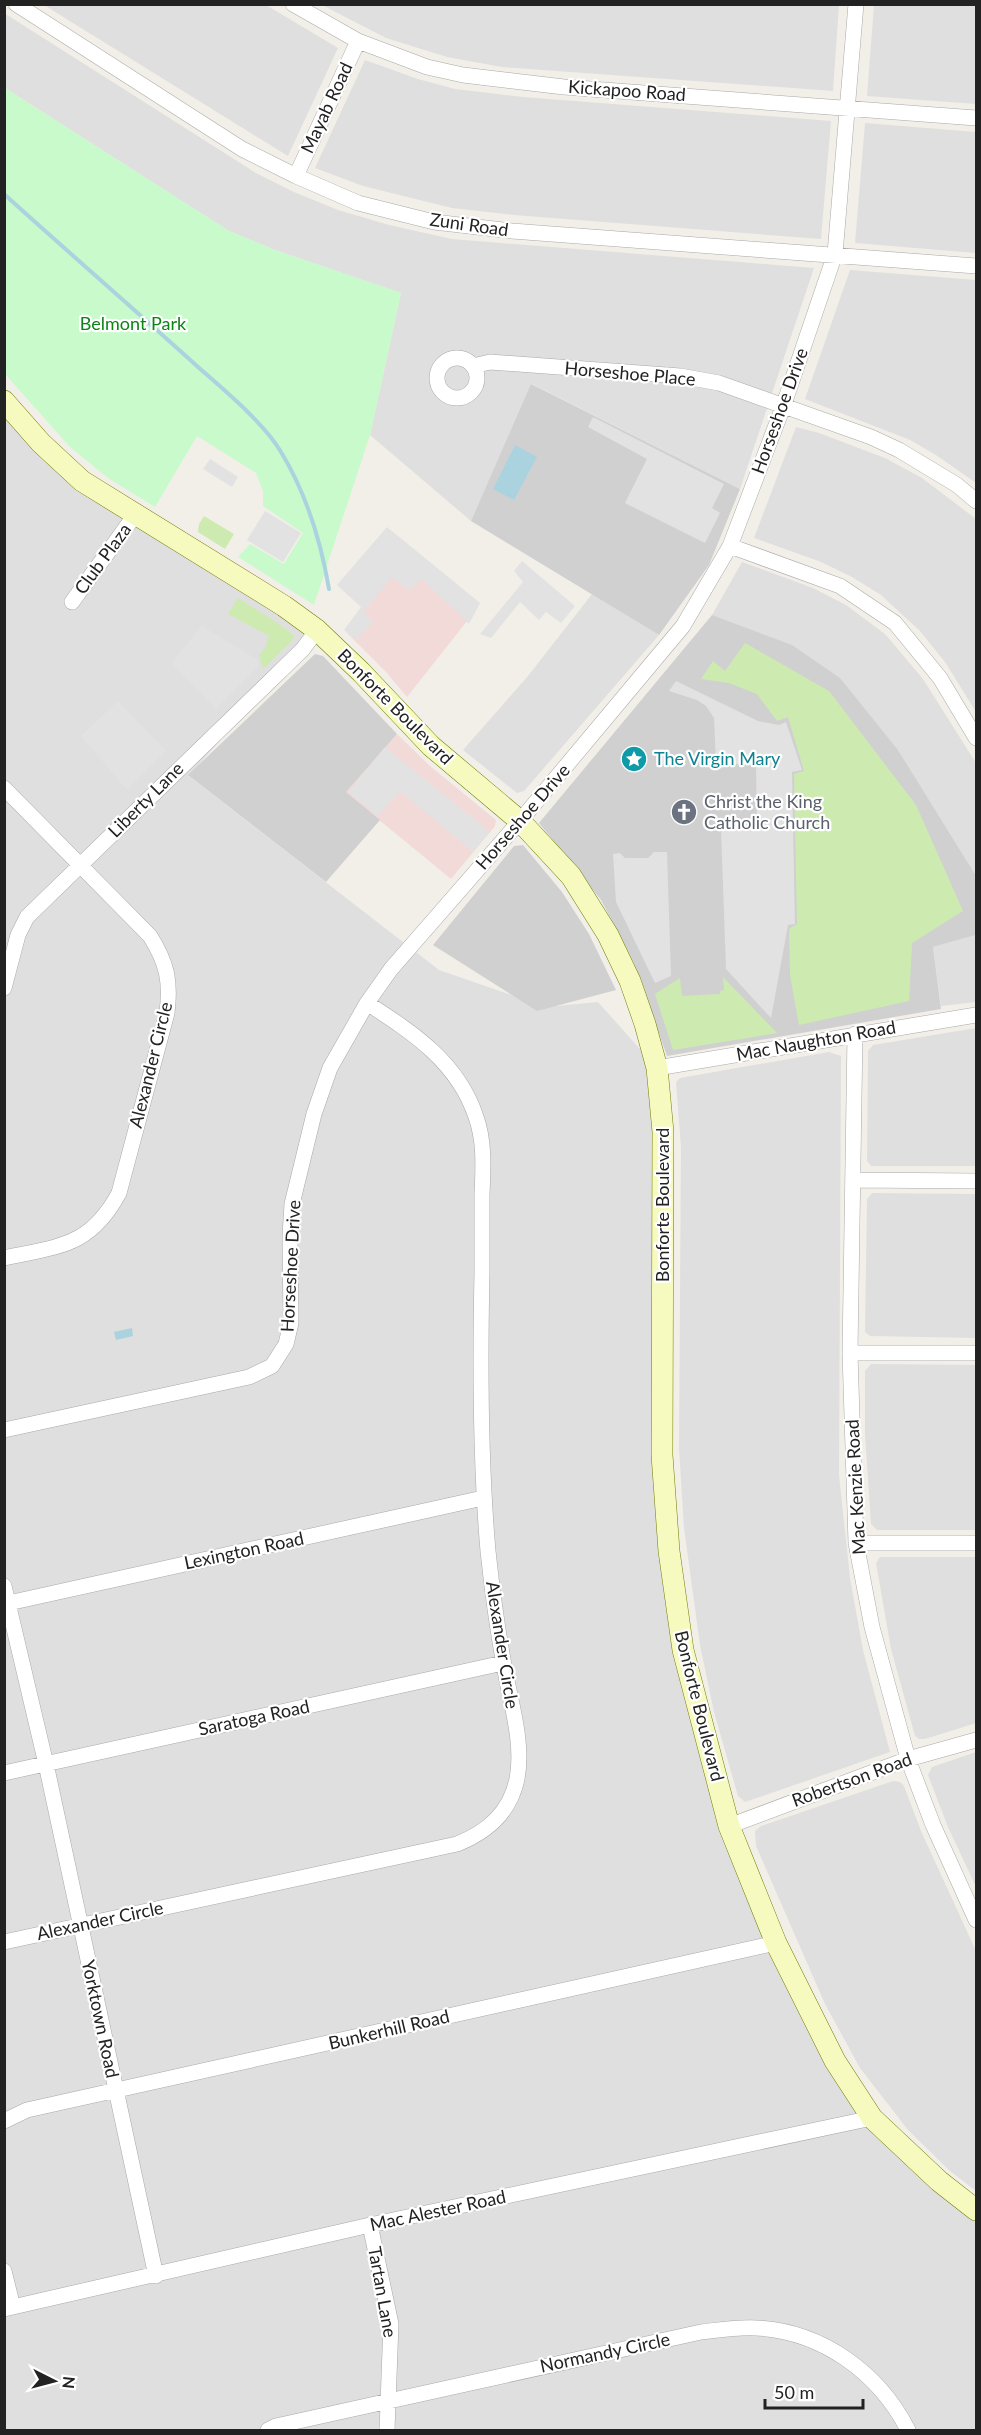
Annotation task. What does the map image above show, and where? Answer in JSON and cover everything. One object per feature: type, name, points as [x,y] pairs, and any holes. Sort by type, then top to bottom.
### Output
[{"type":"main road","name":"Bonforte Boulevard","points":[[4,401],[41,443],[82,481],[284,606],[317,630],[361,672],[431,746],[520,821],[571,876],[608,935],[630,981],[657,1068],[664,1143],[662,1455],[669,1551],[683,1650],[729,1826],[776,1943],[835,2061],[872,2118],[939,2181],[976,2210]]},
{"type":"street","name":"Zuni Road","points":[[16,4],[242,149],[296,176],[358,202],[434,222],[512,231],[976,266]]},
{"type":"street","name":"Kickapoo Road","points":[[293,4],[357,41],[427,67],[501,81],[976,118]]},
{"type":"street","name":"Horseshoe Drive","points":[[4,1430],[249,1377],[272,1366],[286,1344],[291,1323],[292,1204],[314,1114],[330,1068],[367,1003],[391,969],[520,821],[683,626],[730,546],[783,406],[835,254],[856,4]]},
{"type":"street","name":"Mayab Road","points":[[296,176],[357,41]]},
{"type":"street","name":"Horseshoe Place","points":[[473,366],[490,362],[680,376],[719,383],[871,437],[899,450],[957,485],[976,501]]},
{"type":"street","name":"Club Plaza","points":[[72,602],[135,515]]},
{"type":"street","points":[[730,546],[840,586],[895,623],[940,678],[976,738]]},
{"type":"street","name":"Liberty Lane","points":[[4,988],[22,924],[27,917],[303,649],[317,630]]},
{"type":"street","name":"Alexander Circle","points":[[4,788],[150,936],[165,962],[169,980],[167,1013],[119,1193],[111,1208],[90,1231],[77,1240],[62,1246],[4,1258]]},
{"type":"street","name":"Alexander Circle","points":[[4,1942],[457,1844],[481,1832],[500,1816],[510,1800],[517,1780],[518,1740],[492,1593],[483,1498],[481,1302],[483,1147],[477,1117],[465,1092],[444,1060],[418,1037],[367,1003]]},
{"type":"street","name":"Mac Naughton Road","points":[[657,1068],[976,1015]]},
{"type":"street","name":"Mac Kenzie Road","points":[[855,1034],[850,1353],[856,1543],[872,1628],[908,1759],[933,1825],[976,1920]]},
{"type":"street","points":[[854,1180],[976,1181]]},
{"type":"street","points":[[850,1353],[976,1353]]},
{"type":"street","name":"Lexington Road","points":[[6,1603],[483,1498]]},
{"type":"street","points":[[856,1543],[976,1543]]},
{"type":"street","name":"Yorktown Road","points":[[4,1586],[6,1603],[46,1764],[156,2276]]},
{"type":"street","name":"Saratoga Road","points":[[4,1773],[503,1663]]},
{"type":"street","name":"Robertson Road","points":[[729,1826],[908,1759],[976,1740]]},
{"type":"street","name":"Bunkerhill Road","points":[[4,2121],[27,2110],[776,1943]]},
{"type":"street","name":"Mac Alester Road","points":[[9,2308],[370,2225],[872,2118]]},
{"type":"street","name":"Tartan Lane","points":[[370,2225],[391,2324],[387,2430]]},
{"type":"street","points":[[4,2271],[9,2308]]},
{"type":"street","name":"Normandy Circle","points":[[268,2430],[276,2426],[701,2332],[756,2328],[800,2335],[844,2358],[867,2374],[885,2394],[899,2412],[908,2430]]},
{"type":"shaded area","points":[[44,5],[266,5],[338,48],[288,156]]},
{"type":"shaded area","points":[[322,5],[839,5],[833,91],[502,67],[447,57],[386,38]]},
{"type":"shaded area","points":[[874,5],[976,5],[976,104],[867,96]]},
{"type":"shaded area","points":[[4,13],[256,173],[338,210],[389,225],[452,239],[814,268],[740,489],[532,384],[471,521],[370,435],[401,293],[275,250],[229,231],[5,88]]},
{"type":"shaded area","points":[[365,60],[418,79],[455,89],[523,97],[831,121],[821,239],[452,208],[363,186],[315,168]]},
{"type":"shaded area","points":[[865,123],[976,132],[976,253],[855,243]]},
{"type":"shaded area","points":[[850,270],[976,280],[976,483],[910,440],[805,399]]},
{"type":"shaded area","points":[[531,384],[740,489],[709,565],[659,635],[471,521]]},
{"type":"shaded area","points":[[4,396],[135,515],[317,630],[189,776],[439,970],[546,1007],[598,1002],[657,1068],[672,1573],[729,1826],[872,2118],[976,2200],[976,2430],[5,2430]]},
{"type":"shaded area","points":[[593,417],[724,484],[712,508],[720,513],[705,543],[625,503],[647,459],[588,427]]},
{"type":"shaded area","points":[[796,427],[819,433],[885,458],[922,478],[976,519],[976,712],[945,662],[920,631],[881,595],[821,562],[754,538]]},
{"type":"shaded area","points":[[210,459],[238,477],[232,487],[203,469]]},
{"type":"shaded area","points":[[265,511],[301,533],[283,562],[247,540]]},
{"type":"shaded area","points":[[387,527],[480,603],[469,624],[422,579],[409,590],[392,577],[363,613],[373,622],[357,640],[344,630],[361,607],[337,585]]},
{"type":"shaded area","points":[[412,550],[475,611],[407,697],[387,673],[346,632]]},
{"type":"shaded area","points":[[522,561],[575,606],[561,623],[546,612],[539,620],[520,602],[491,638],[480,634],[523,582],[514,571]]},
{"type":"shaded area","points":[[742,562],[813,588],[846,605],[885,634],[923,679],[976,763],[976,879],[898,750],[712,615]]},
{"type":"shaded area","points":[[592,594],[659,635],[524,791],[517,793],[463,750],[528,676]]},
{"type":"shaded area","points":[[712,615],[792,645],[840,678],[898,750],[976,876],[976,935],[933,947],[941,1009],[667,1056],[634,963],[601,900],[539,823]]},
{"type":"shaded area","points":[[202,626],[258,660],[259,666],[216,709],[171,663]]},
{"type":"shaded area","points":[[315,654],[323,656],[397,734],[346,792],[380,820],[326,882],[188,775]]},
{"type":"shaded area","points":[[676,681],[758,721],[779,725],[786,722],[802,770],[792,772],[795,924],[788,925],[771,1018],[726,969],[721,830],[757,828],[756,765],[716,763],[714,718],[706,706],[697,700],[669,691]]},
{"type":"shaded area","points":[[118,701],[166,751],[127,790],[81,736]]},
{"type":"shaded area","points":[[397,734],[430,766],[496,820],[495,826],[451,879],[345,792]]},
{"type":"shaded area","points":[[385,747],[490,832],[473,852],[400,791],[378,816],[348,792]]},
{"type":"shaded area","points":[[523,845],[562,892],[589,934],[616,990],[537,1011],[433,945],[514,846]]},
{"type":"shaded area","points":[[654,852],[667,852],[671,976],[655,983],[616,902],[613,854],[620,853],[625,858],[648,858]]},
{"type":"shaded area","points":[[976,935],[976,1002],[941,1006],[933,947]]},
{"type":"shaded area","points":[[976,1028],[976,1166],[871,1166],[867,1161],[868,1051],[873,1045]]},
{"type":"shaded area","points":[[829,1052],[841,1056],[839,1475],[850,1578],[863,1650],[890,1752],[745,1802],[738,1796],[714,1712],[700,1645],[684,1528],[679,1448],[681,1148],[676,1082],[680,1078]]},
{"type":"shaded area","points":[[872,1193],[976,1194],[976,1338],[870,1336],[865,1332],[867,1199]]},
{"type":"shaded area","points":[[871,1364],[976,1365],[976,1530],[877,1530],[871,1524],[865,1434],[865,1371]]},
{"type":"shaded area","points":[[880,1557],[976,1557],[976,1723],[925,1739],[915,1736],[891,1649],[876,1563]]},
{"type":"shaded area","points":[[976,1752],[976,1887],[948,1827],[928,1775],[932,1767]]},
{"type":"shaded area","points":[[893,1781],[900,1782],[904,1786],[921,1831],[976,1951],[976,2191],[950,2171],[908,2130],[860,2068],[825,2004],[756,1846],[755,1831],[761,1826]]},
{"type":"green space","name":"Belmont Park","points":[[5,88],[229,231],[275,250],[401,293],[370,435],[314,605],[238,557],[250,544],[284,564],[303,533],[263,506],[263,491],[256,473],[197,436],[155,507],[108,478],[70,447],[5,374]]},
{"type":"green space","points":[[204,516],[234,534],[225,549],[198,532],[199,524]]},
{"type":"green space","points":[[238,598],[294,635],[293,640],[263,669],[259,655],[265,648],[269,636],[228,614]]},
{"type":"green space","points":[[745,643],[829,691],[916,805],[963,911],[912,943],[909,1001],[799,1025],[790,975],[789,929],[797,924],[794,774],[804,771],[788,717],[777,721],[757,694],[729,683],[701,679],[713,661],[725,671]]},
{"type":"green space","points":[[723,977],[777,1033],[673,1050],[655,994],[680,978],[682,996],[720,994],[720,991],[724,990]]},
{"type":"water","points":[[515,445],[537,457],[514,500],[493,489]]},
{"type":"water","points":[[132,1328],[133,1336],[116,1340],[114,1332]]},
{"type":"waterway","points":[[4,194],[231,396],[265,430],[281,452],[305,501],[322,554],[329,589]]},
{"type":"place","name":"The Virgin Mary","points":[[634,759]]},
{"type":"place","name":"Christ the King Catholic Church","points":[[684,812]]}]
